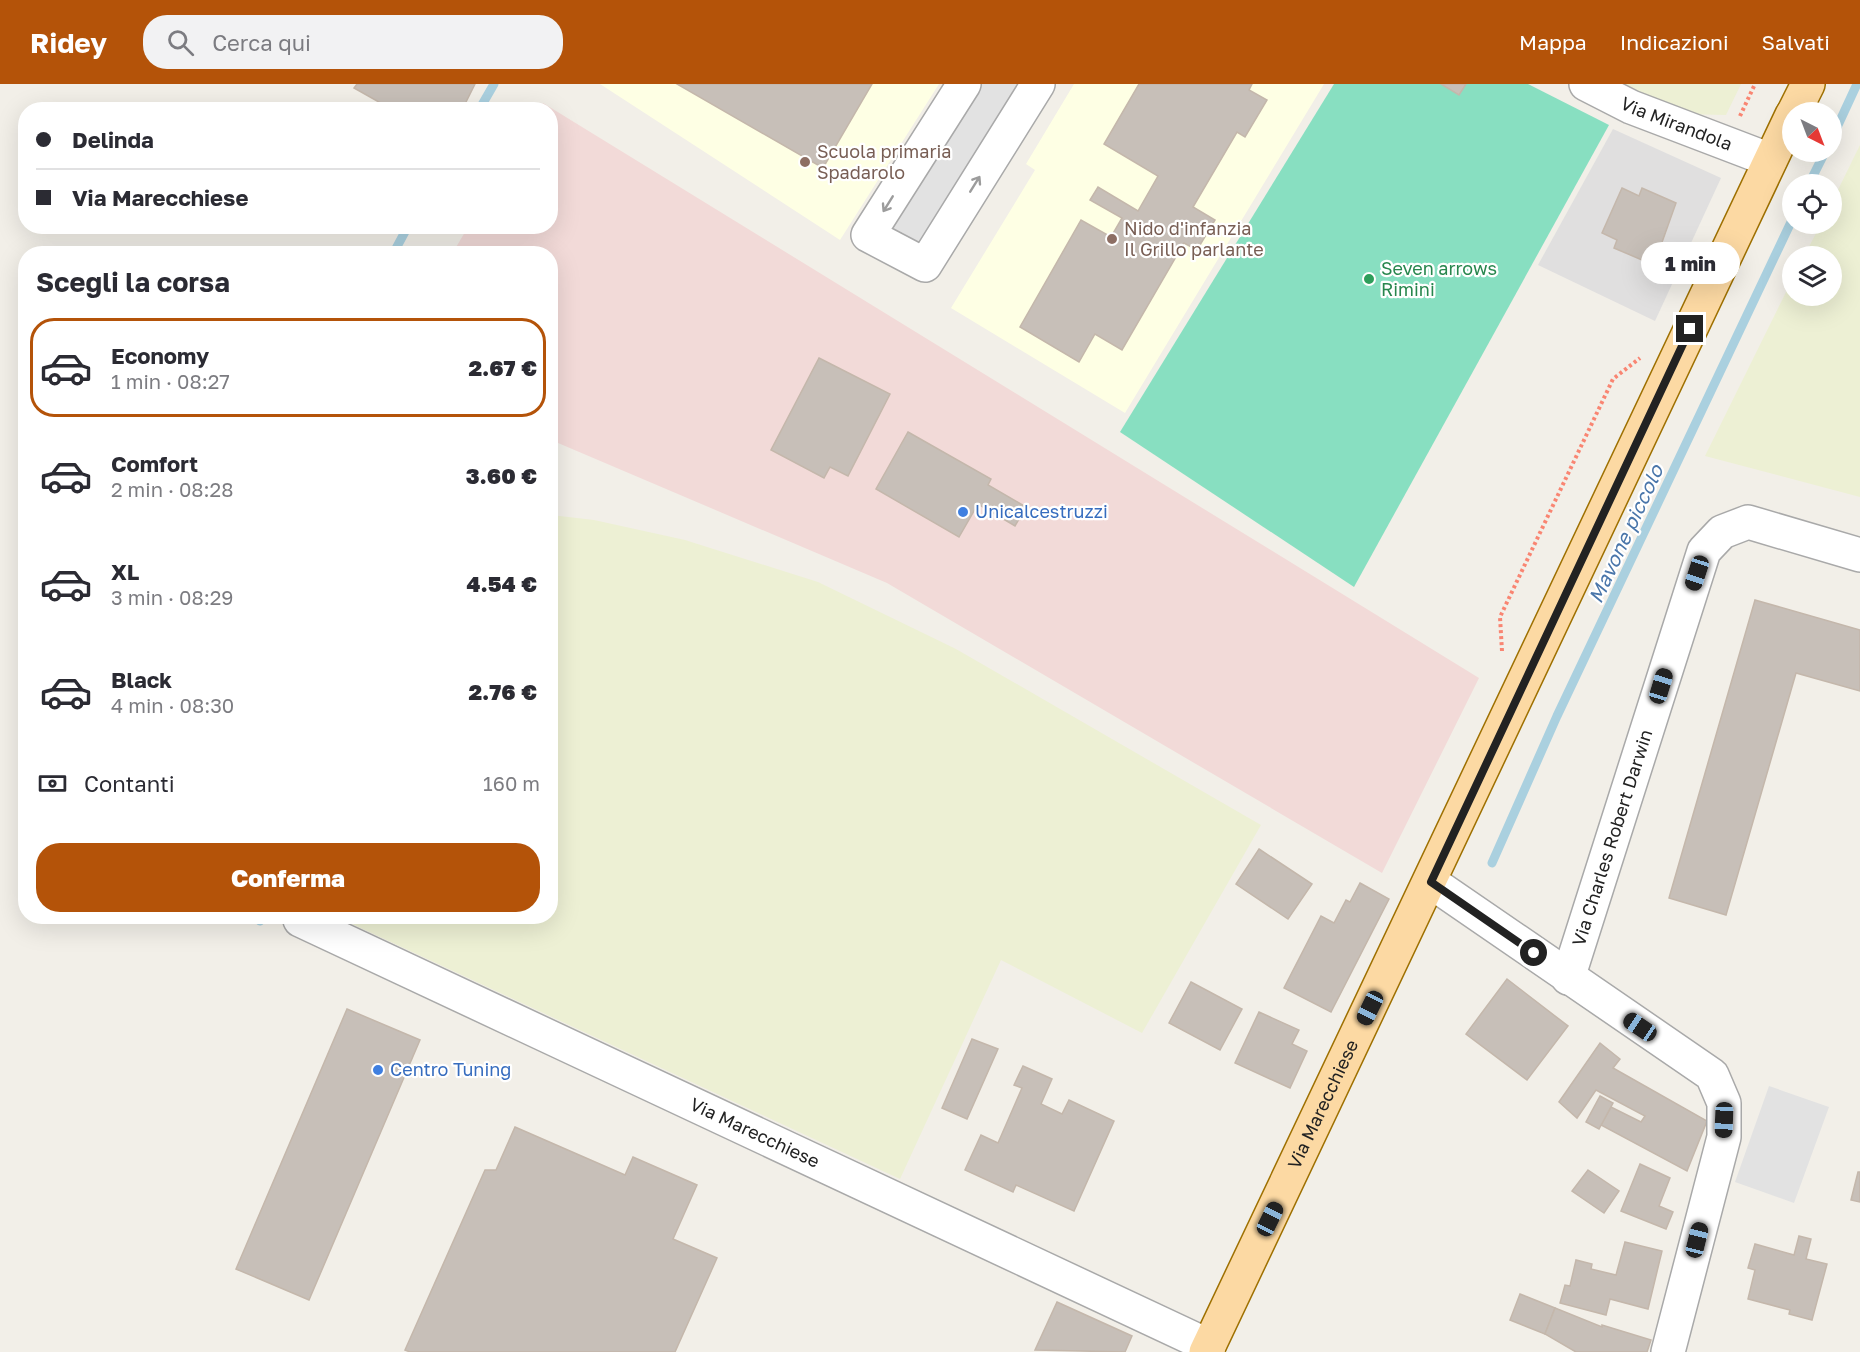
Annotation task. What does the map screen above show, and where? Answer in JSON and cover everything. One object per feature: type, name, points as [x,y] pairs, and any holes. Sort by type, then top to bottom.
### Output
[{"type":"main road","name":"Via Marecchiese","points":[[1799,102],[1808,84]]},
{"type":"main road","name":"Via Marecchiese","points":[[1208,1349],[1431,882],[1782,136]]},
{"type":"street","points":[[964,84],[868,235],[925,265],[1038,84]]},
{"type":"street","name":"Via Mirandola","points":[[1586,84],[1631,107],[1770,160]]},
{"type":"street","name":"Via Charles Robert Darwin","points":[[1568,978],[1704,551],[1722,532],[1748,522],[1860,555]]},
{"type":"street","points":[[1431,882],[1712,1075],[1724,1103],[1724,1137],[1668,1352]]},
{"type":"street","name":"Via Marecchiese","points":[[308,924],[1208,1349]]},
{"type":"path","points":[[1736,124],[1755,84]]},
{"type":"shaded area","name":"Scuola primaria Spadarolo","points":[[600,84],[939,84],[840,240]]},
{"type":"shaded area","points":[[981,84],[1029,84],[923,251],[886,232]]},
{"type":"shaded area","name":"Nido d'infanzia Il Grillo parlante","points":[[1074,84],[1324,84],[1125,413],[951,308],[1035,170],[1026,164]]},
{"type":"shaded area","points":[[1623,84],[1741,84],[1726,115],[1679,114]]},
{"type":"shaded area","name":"Unicalcestruzzi","points":[[558,112],[1479,678],[1382,873],[887,583],[558,443],[558,246],[457,246],[464,234],[558,234]]},
{"type":"shaded area","points":[[1613,129],[1721,178],[1655,321],[1538,265]]},
{"type":"shaded area","points":[[1860,145],[1860,497],[1705,456],[1782,300],[1782,306],[1842,306],[1842,246],[1809,246],[1816,234],[1842,234],[1842,182]]},
{"type":"shaded area","points":[[558,516],[594,520],[685,540],[818,582],[956,649],[1261,825],[1142,1033],[1001,960],[900,1179],[352,924],[558,924]]},
{"type":"shaded area","points":[[1769,1086],[1829,1107],[1794,1203],[1735,1182]]},
{"type":"green space","name":"Seven arrows Rimini","points":[[1334,84],[1528,84],[1609,125],[1354,587],[1120,432]]},
{"type":"building","points":[[357,84],[475,84],[466,102],[379,102],[354,88]]},
{"type":"building","points":[[677,84],[872,84],[823,168]]},
{"type":"building","points":[[1139,84],[1252,84],[1249,90],[1267,100],[1245,137],[1237,132],[1193,207],[1215,220],[1197,250],[1184,243],[1122,350],[1095,334],[1079,362],[1020,327],[1081,220],[1111,237],[1122,218],[1090,200],[1098,187],[1138,211],[1158,176],[1104,144]]},
{"type":"building","points":[[1441,84],[1466,84],[1459,95]]},
{"type":"building","points":[[1622,188],[1639,196],[1642,188],[1676,203],[1661,245],[1657,244],[1649,263],[1614,248],[1617,240],[1602,233]]},
{"type":"building","points":[[819,358],[890,394],[848,476],[830,467],[824,478],[771,450]]},
{"type":"building","points":[[908,432],[991,479],[988,485],[1026,507],[1015,526],[978,504],[959,537],[876,489]]},
{"type":"building","points":[[1755,600],[1860,630],[1860,691],[1796,673],[1726,915],[1669,898]]},
{"type":"building","points":[[1259,849],[1312,884],[1288,919],[1236,884]]},
{"type":"building","points":[[1360,883],[1389,899],[1331,1012],[1284,988],[1321,916],[1334,923],[1346,900],[1350,902]]},
{"type":"building","points":[[1507,979],[1568,1026],[1527,1080],[1466,1034]]},
{"type":"building","points":[[1191,982],[1242,1009],[1220,1050],[1169,1023]]},
{"type":"building","points":[[347,1009],[420,1040],[309,1300],[236,1269]]},
{"type":"building","points":[[1259,1012],[1299,1030],[1292,1044],[1307,1051],[1290,1088],[1235,1063]]},
{"type":"building","points":[[972,1039],[998,1049],[967,1119],[942,1108]]},
{"type":"building","points":[[1600,1043],[1620,1059],[1613,1068],[1707,1121],[1687,1171],[1601,1125],[1611,1107],[1641,1122],[1645,1116],[1596,1090],[1577,1118],[1559,1102]]},
{"type":"building","points":[[1023,1066],[1052,1079],[1041,1104],[1062,1114],[1069,1100],[1114,1121],[1074,1211],[1016,1185],[1013,1192],[965,1170],[981,1135],[998,1143],[1022,1088],[1014,1085]]},
{"type":"building","points":[[1600,1096],[1613,1103],[1599,1129],[1586,1122]]},
{"type":"building","points":[[515,1127],[625,1175],[633,1157],[697,1185],[673,1239],[717,1258],[675,1352],[410,1352],[405,1350],[485,1170],[496,1170]]},
{"type":"building","points":[[1640,1164],[1670,1178],[1659,1206],[1673,1212],[1666,1229],[1621,1211]]},
{"type":"building","points":[[1588,1170],[1619,1191],[1604,1213],[1572,1191]]},
{"type":"building","points":[[1858,1172],[1860,1172],[1860,1202],[1851,1200]]},
{"type":"building","points":[[1799,1236],[1811,1239],[1806,1259],[1827,1264],[1812,1320],[1789,1314],[1790,1310],[1748,1299],[1755,1270],[1748,1268],[1755,1244],[1794,1255]]},
{"type":"building","points":[[1625,1242],[1662,1251],[1648,1309],[1610,1299],[1606,1315],[1560,1303],[1565,1285],[1570,1286],[1576,1260],[1592,1264],[1591,1269],[1616,1275]]},
{"type":"building","points":[[1520,1294],[1555,1308],[1545,1334],[1510,1320]]},
{"type":"building","points":[[1057,1302],[1132,1336],[1125,1352],[1035,1350]]},
{"type":"building","points":[[1555,1308],[1602,1327],[1602,1325],[1651,1340],[1647,1352],[1576,1352],[1545,1334]]},
{"type":"waterway","name":"Mavone piccolo","points":[[484,102],[494,84]]},
{"type":"waterway","name":"Mavone piccolo","points":[[1842,116],[1857,84]]},
{"type":"waterway","name":"Mavone piccolo","points":[[1814,174],[1820,162]]},
{"type":"waterway","name":"Mavone piccolo","points":[[397,246],[404,234]]},
{"type":"waterway","name":"Mavone piccolo","points":[[1492,863],[1557,716],[1785,234]]},
{"type":"place","name":"Scuola primaria Spadarolo","points":[[805,162]]},
{"type":"place","name":"Nido d'infanzia Il Grillo parlante","points":[[1112,239]]},
{"type":"place","name":"Seven arrows Rimini","points":[[1369,279]]},
{"type":"place","name":"Unicalcestruzzi","points":[[963,512]]},
{"type":"place","name":"Centro Tuning","points":[[378,1070]]},
{"type":"route","points":[[1534,953],[1431,882],[1690,329]]}]
